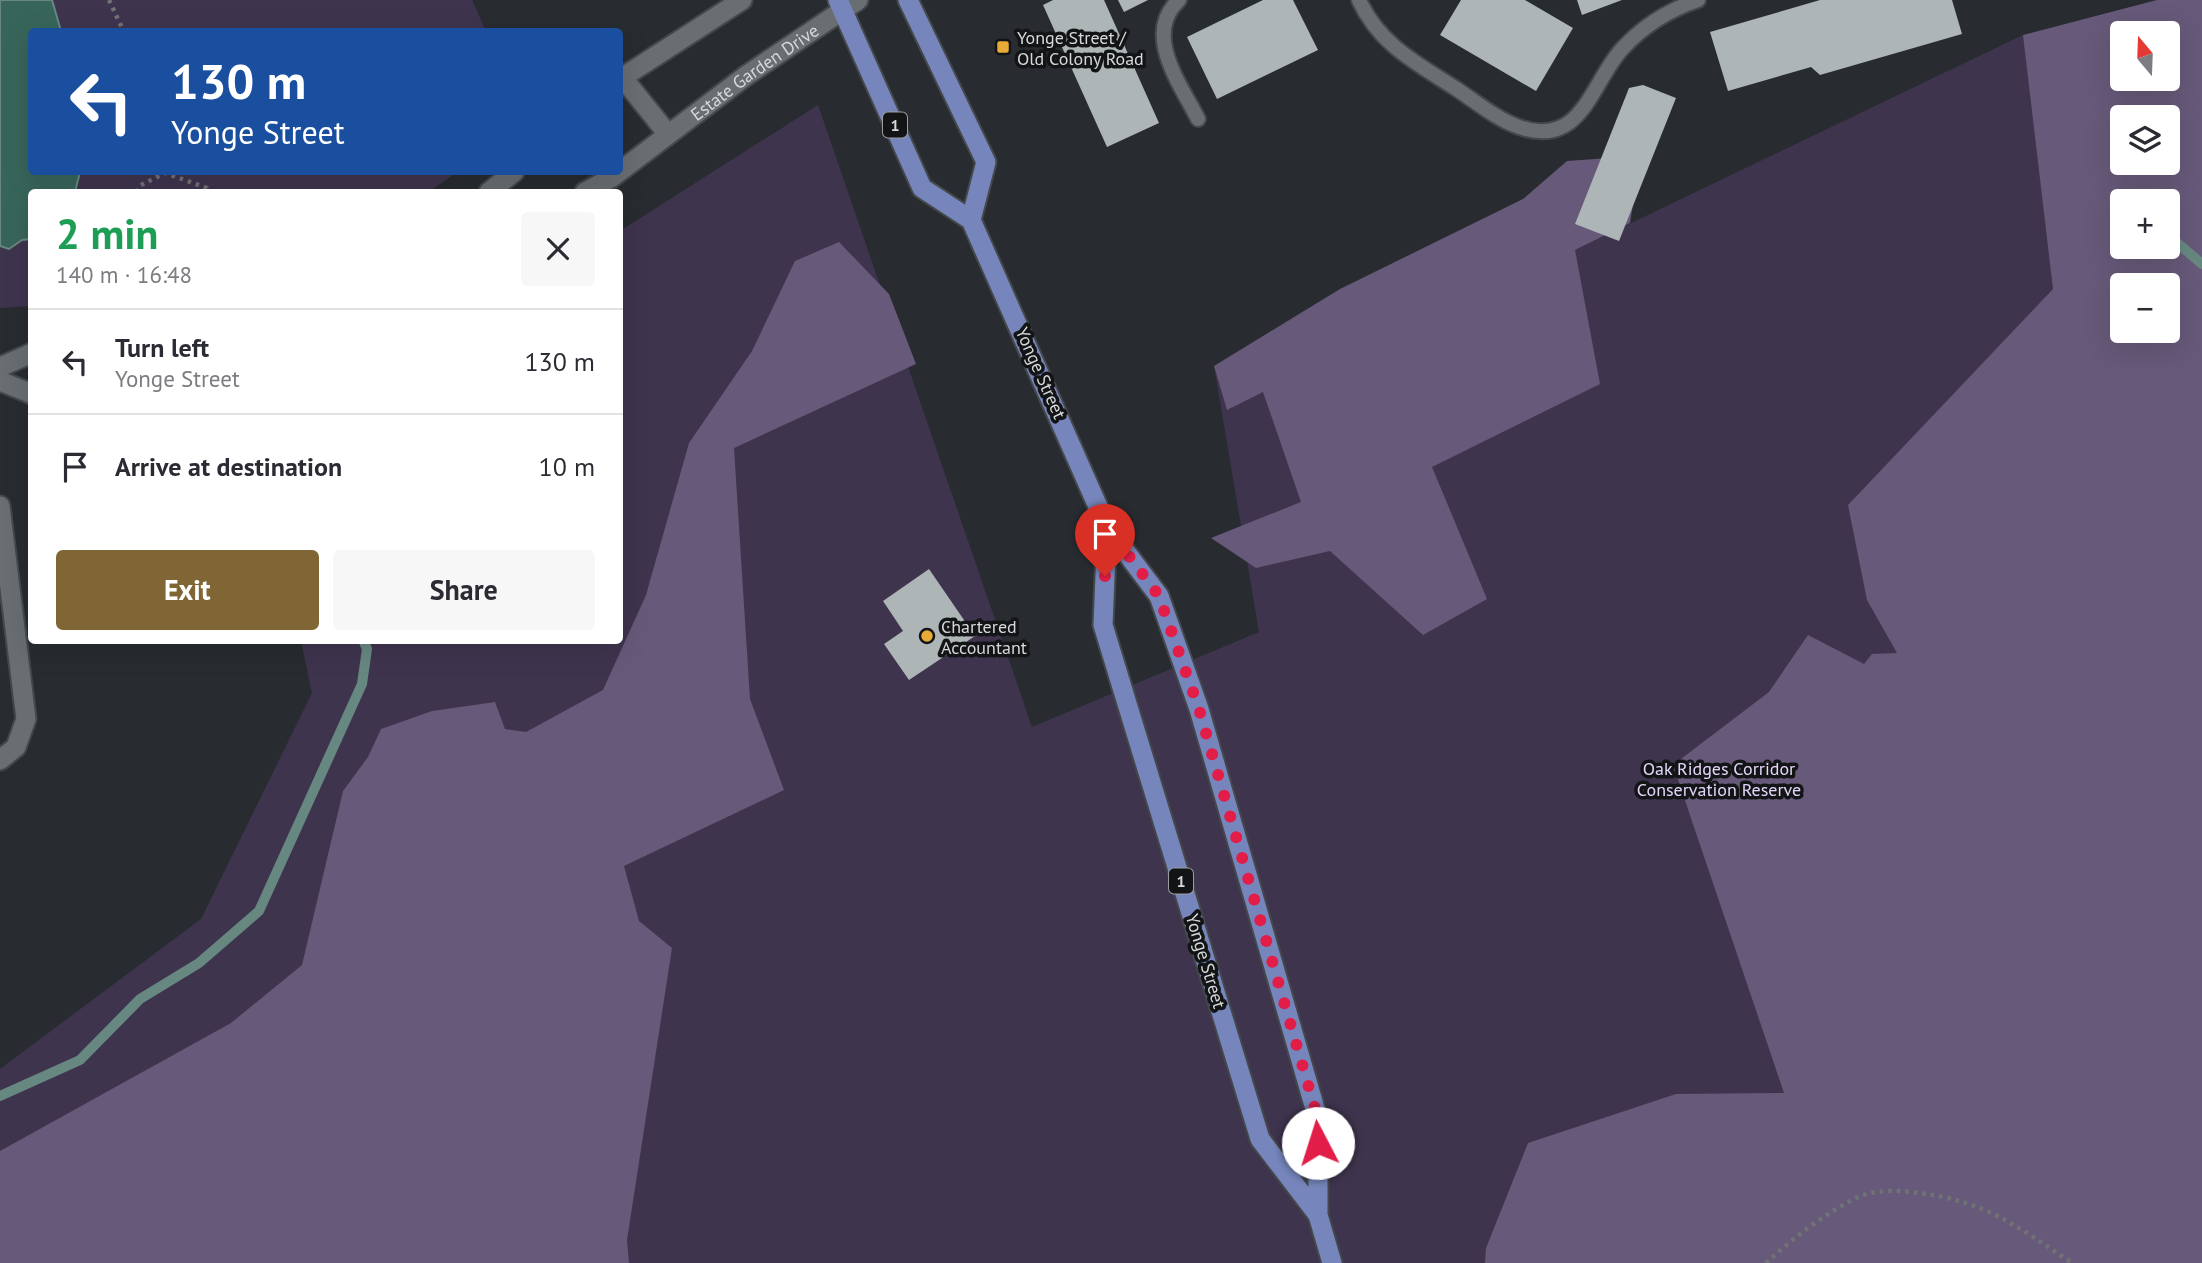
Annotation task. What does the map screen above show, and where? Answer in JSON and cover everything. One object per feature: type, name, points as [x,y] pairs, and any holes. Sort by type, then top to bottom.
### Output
[{"type":"main road","points":[[908,0],[986,162],[971,220]]},
{"type":"main road","name":"1","points":[[846,3],[922,188],[971,220]]},
{"type":"main road","name":"Yonge Street","points":[[971,220],[1107,527],[1159,596],[1199,709],[1318,1119],[1318,1215],[1332,1263]]},
{"type":"main road","name":"Yonge Street","points":[[1107,527],[1103,625],[1261,1139],[1318,1215]]},
{"type":"street","points":[[623,77],[742,0]]},
{"type":"street","name":"Estate Garden Drive","points":[[623,168],[667,133],[846,3]]},
{"type":"street","points":[[623,80],[667,133]]},
{"type":"street","points":[[493,189],[510,175]]},
{"type":"street","name":"Estate Garden Drive","points":[[591,189],[615,175]]},
{"type":"street","points":[[0,368],[28,355]]},
{"type":"street","points":[[0,381],[28,392]]},
{"type":"street","points":[[0,506],[26,719],[16,747],[0,760]]},
{"type":"lane","points":[[1179,0],[1165,20],[1163,45],[1198,119]]},
{"type":"lane","points":[[1359,0],[1372,25],[1394,48],[1507,121],[1541,131],[1565,125],[1581,113],[1631,39],[1671,11],[1698,0]]},
{"type":"path","points":[[109,0],[122,28]]},
{"type":"path","points":[[138,189],[159,175]]},
{"type":"path","points":[[173,175],[208,189]]},
{"type":"path","points":[[1766,1263],[1790,1241],[1858,1196],[1897,1189],[1958,1198],[2001,1216],[2072,1263]]},
{"type":"green space","points":[[0,0],[472,0],[485,28],[28,28],[28,175],[453,175],[433,189],[28,189],[28,306],[0,308]]},
{"type":"green space","name":"Oak Ridges Corridor Conservation Reserve","points":[[2157,0],[2202,0],[2202,1263],[0,1263],[0,1069],[201,919],[312,693],[302,644],[623,644],[623,229],[818,105],[1032,727],[1259,632],[1214,366],[1575,250],[2023,35]]},
{"type":"green space","points":[[2157,0],[2202,0],[2202,1263],[1485,1263],[1486,1248],[1528,1143],[1676,1094],[1784,1093],[1673,765],[1769,692],[1808,635],[1864,664],[1872,654],[1897,653],[1867,600],[1848,505],[2053,289],[2023,35]]},
{"type":"green space","points":[[1609,158],[1639,168],[1630,223],[1575,250],[1600,384],[1432,467],[1487,599],[1423,635],[1330,551],[1256,568],[1211,538],[1301,502],[1263,392],[1227,410],[1214,366],[1340,289],[1523,199],[1567,161]]},
{"type":"green space","points":[[839,242],[889,294],[916,364],[734,448],[750,699],[784,790],[624,866],[639,921],[672,948],[627,1240],[629,1263],[0,1263],[0,1151],[231,1023],[302,965],[343,791],[368,757],[381,729],[432,711],[495,702],[505,729],[526,732],[603,690],[646,595],[689,443],[752,351],[795,261]]},
{"type":"shaded area","points":[[0,0],[52,0],[60,28],[28,28],[28,175],[79,175],[76,189],[28,189],[28,239],[22,240],[9,249],[0,246]]},
{"type":"building","points":[[1053,0],[1104,0],[1159,123],[1107,147],[1043,5]]},
{"type":"building","points":[[1118,0],[1148,0],[1124,12]]},
{"type":"building","points":[[1263,0],[1293,0],[1318,50],[1217,99],[1187,37]]},
{"type":"building","points":[[1461,0],[1525,0],[1573,28],[1536,91],[1440,35]]},
{"type":"building","points":[[1577,0],[1622,0],[1582,15]]},
{"type":"building","points":[[1820,0],[1952,0],[1962,34],[1820,75],[1811,67],[1728,91],[1710,32]]},
{"type":"building","points":[[1643,85],[1676,98],[1619,241],[1575,224],[1629,88]]},
{"type":"building","points":[[929,569],[975,636],[909,680],[884,644],[903,631],[883,601]]},
{"type":"waterway","points":[[2180,245],[2202,264]]},
{"type":"waterway","points":[[0,1096],[80,1060],[140,999],[199,963],[259,911],[362,684],[367,649],[365,644]]},
{"type":"place","name":"Yonge Street / Old Colony Road","points":[[1003,47]]},
{"type":"place","name":"Chartered Accountant","points":[[927,636]]},
{"type":"route","points":[[1105,576],[1107,527],[1159,596],[1199,709],[1318,1119],[1318,1143]]}]
